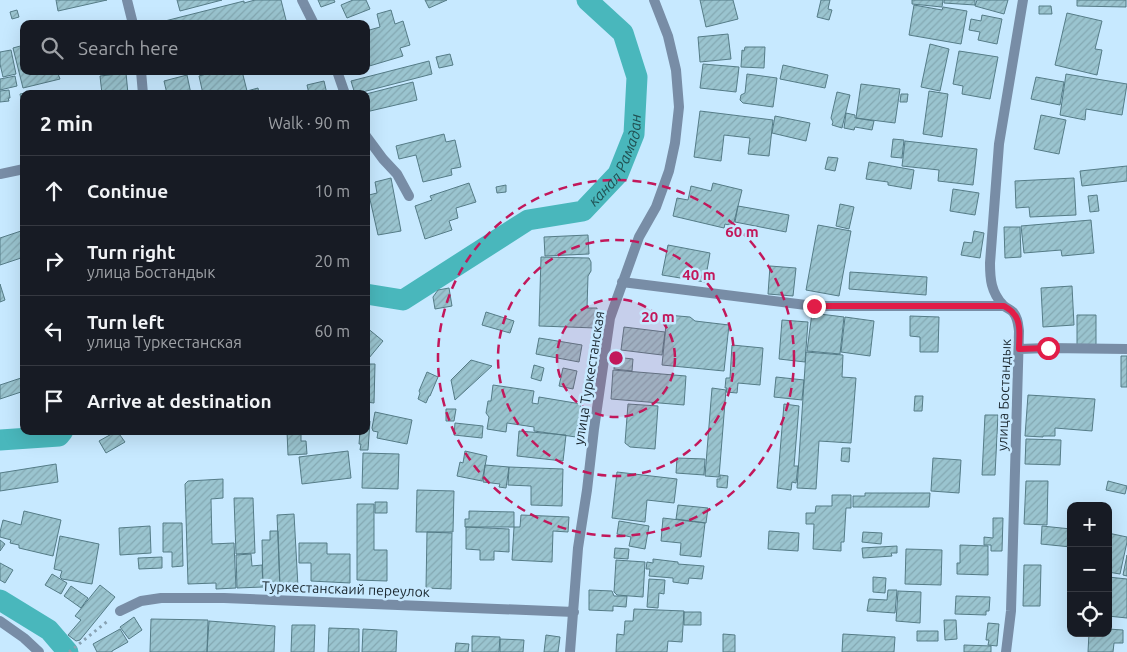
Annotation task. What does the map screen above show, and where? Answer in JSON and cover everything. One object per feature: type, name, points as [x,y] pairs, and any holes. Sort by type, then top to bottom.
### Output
[{"type":"street","points":[[127,0],[131,20]]},
{"type":"street","points":[[302,0],[312,20]]},
{"type":"street","name":"улица Туркестанская","points":[[570,652],[578,548],[610,318],[639,237],[656,207],[669,171],[679,107],[676,70],[668,36],[654,0]]},
{"type":"street","name":"улица Бостандык","points":[[1006,652],[1011,611],[1020,331],[1018,319],[1004,306],[996,294],[990,280],[990,263],[999,144],[1023,0]]},
{"type":"street","points":[[141,75],[143,90]]},
{"type":"street","points":[[338,75],[344,90]]},
{"type":"street","points":[[370,141],[397,174],[409,196]]},
{"type":"street","points":[[0,174],[20,170]]},
{"type":"street","points":[[622,282],[814,306],[1004,306]]},
{"type":"street","points":[[1019,349],[1127,349]]},
{"type":"street","name":"Туркестанскаий переулок","points":[[120,611],[142,601],[161,598],[224,598],[574,612]]},
{"type":"street","points":[[0,621],[24,638],[39,652]]},
{"type":"path","points":[[69,652],[120,611]]},
{"type":"building","points":[[56,0],[107,0],[58,11]]},
{"type":"building","points":[[177,0],[222,0],[180,11]]},
{"type":"building","points":[[255,0],[281,0],[286,20],[169,20],[244,1],[244,3]]},
{"type":"building","points":[[318,0],[334,0],[335,2],[321,7]]},
{"type":"building","points":[[353,0],[366,0],[370,9],[347,18],[341,5]]},
{"type":"building","points":[[425,0],[447,0],[429,8]]},
{"type":"building","points":[[700,0],[733,0],[738,19],[706,27]]},
{"type":"building","points":[[821,0],[830,0],[828,9],[832,10],[829,20],[817,17]]},
{"type":"building","points":[[912,0],[943,0],[942,7],[912,4]]},
{"type":"building","points":[[944,0],[975,0],[975,5],[944,3]]},
{"type":"building","points":[[977,0],[1008,0],[1004,14],[975,6]]},
{"type":"building","points":[[1077,0],[1126,0],[1126,7],[1077,6]]},
{"type":"building","points":[[914,5],[942,10],[943,7],[967,11],[961,44],[909,35]]},
{"type":"building","points":[[1039,6],[1051,6],[1052,14],[1039,14]]},
{"type":"building","points":[[17,10],[19,17],[12,19],[10,12]]},
{"type":"building","points":[[391,10],[395,24],[403,21],[410,45],[400,48],[403,56],[370,66],[370,30],[380,27],[377,14]]},
{"type":"building","points":[[1067,13],[1102,21],[1095,49],[1102,50],[1097,75],[1055,65]]},
{"type":"building","points":[[982,15],[1002,19],[997,44],[978,40],[980,32],[969,30],[971,19],[981,21]]},
{"type":"building","points":[[728,34],[731,59],[700,62],[698,37]]},
{"type":"building","points":[[930,44],[949,49],[940,91],[921,87]]},
{"type":"building","points":[[20,46],[20,75],[58,75],[60,79],[23,88],[13,48]]},
{"type":"building","points":[[745,47],[765,47],[764,68],[741,67],[742,50],[744,51]]},
{"type":"building","points":[[11,50],[16,74],[3,77],[0,52]]},
{"type":"building","points":[[959,51],[998,57],[990,99],[962,94],[963,86],[953,84]]},
{"type":"building","points":[[450,54],[453,65],[439,68],[436,57]]},
{"type":"building","points":[[429,61],[432,74],[370,90],[354,90],[351,81]]},
{"type":"building","points":[[703,64],[739,67],[736,92],[700,88]]},
{"type":"building","points":[[783,65],[828,75],[825,88],[780,79]]},
{"type":"building","points":[[747,74],[777,78],[773,107],[743,103],[740,100],[741,95],[745,93]]},
{"type":"building","points":[[1066,74],[1127,84],[1122,115],[1086,109],[1085,120],[1060,115]]},
{"type":"building","points":[[126,75],[128,90],[102,90],[100,76]]},
{"type":"building","points":[[187,75],[190,90],[166,90],[164,81]]},
{"type":"building","points":[[243,75],[247,90],[202,90],[199,76]]},
{"type":"building","points":[[15,76],[17,86],[0,90],[0,79]]},
{"type":"building","points":[[1036,77],[1064,82],[1060,105],[1031,99]]},
{"type":"building","points":[[324,81],[326,90],[308,90],[307,85]]},
{"type":"building","points":[[413,82],[417,100],[370,111],[370,93]]},
{"type":"building","points":[[861,84],[900,89],[895,123],[856,118]]},
{"type":"building","points":[[9,90],[9,101],[0,102],[0,91]]},
{"type":"building","points":[[929,91],[948,94],[942,137],[923,134]]},
{"type":"building","points":[[837,92],[850,95],[842,128],[832,125],[831,118]]},
{"type":"building","points":[[901,94],[908,94],[907,102],[900,102]]},
{"type":"building","points":[[700,111],[773,120],[769,156],[748,154],[750,138],[724,135],[721,161],[694,157]]},
{"type":"building","points":[[846,113],[855,115],[855,118],[874,121],[872,130],[855,127],[854,130],[844,128]]},
{"type":"building","points":[[1041,115],[1066,120],[1059,154],[1034,149]]},
{"type":"building","points":[[775,116],[810,123],[806,141],[772,133]]},
{"type":"building","points":[[444,134],[446,142],[455,140],[461,167],[451,169],[452,175],[423,182],[416,155],[399,159],[396,146]]},
{"type":"building","points":[[893,139],[904,140],[902,158],[891,157]]},
{"type":"building","points":[[905,141],[977,149],[973,185],[938,181],[939,170],[902,166]]},
{"type":"building","points":[[828,157],[838,158],[835,171],[825,169]]},
{"type":"building","points":[[869,162],[914,170],[911,189],[888,185],[888,182],[866,179]]},
{"type":"building","points":[[1127,166],[1127,181],[1082,186],[1080,171]]},
{"type":"building","points":[[391,178],[401,231],[378,235],[370,199],[370,195],[377,193],[375,182]]},
{"type":"building","points":[[1074,178],[1076,215],[1030,217],[1029,207],[1016,208],[1015,181]]},
{"type":"building","points":[[469,183],[476,202],[456,208],[458,218],[449,221],[452,230],[425,239],[415,206],[432,200],[430,196]]},
{"type":"building","points":[[713,183],[742,190],[733,226],[725,224],[724,228],[673,216],[677,198],[688,200],[691,186],[711,191]]},
{"type":"building","points":[[506,185],[506,192],[497,193],[496,187]]},
{"type":"building","points":[[953,189],[979,193],[975,215],[950,211]]},
{"type":"building","points":[[1097,195],[1099,211],[1090,212],[1088,196]]},
{"type":"building","points":[[840,204],[854,207],[849,229],[836,226]]},
{"type":"building","points":[[738,206],[789,215],[786,232],[735,222]]},
{"type":"building","points":[[1091,220],[1094,253],[1062,256],[1061,250],[1024,253],[1021,226]]},
{"type":"building","points":[[818,225],[851,231],[839,296],[806,290]]},
{"type":"building","points":[[1004,227],[1020,227],[1021,257],[1005,258]]},
{"type":"building","points":[[20,231],[20,258],[0,265],[0,238]]},
{"type":"building","points":[[974,231],[984,233],[980,258],[961,255],[964,242],[972,243]]},
{"type":"building","points":[[588,235],[589,254],[545,256],[544,237]]},
{"type":"building","points":[[668,245],[710,253],[705,282],[662,275]]},
{"type":"building","points":[[541,257],[589,258],[591,271],[588,276],[587,308],[597,308],[596,328],[539,326]]},
{"type":"building","points":[[770,266],[796,268],[793,296],[768,294]]},
{"type":"building","points":[[850,272],[927,277],[926,295],[849,289]]},
{"type":"building","points":[[0,284],[5,300],[0,302]]},
{"type":"building","points":[[1072,286],[1074,325],[1043,327],[1041,288]]},
{"type":"building","points":[[449,288],[452,306],[435,309],[433,297],[438,290]]},
{"type":"building","points":[[486,312],[514,321],[510,333],[482,325]]},
{"type":"building","points":[[812,313],[844,317],[840,354],[807,351]]},
{"type":"building","points":[[667,315],[690,317],[695,321],[729,325],[724,371],[662,365]]},
{"type":"building","points":[[1077,315],[1096,315],[1096,345],[1077,345]]},
{"type":"building","points":[[910,316],[939,317],[938,352],[920,352],[920,337],[910,336]]},
{"type":"building","points":[[845,317],[874,321],[870,356],[841,352]]},
{"type":"building","points":[[782,320],[808,322],[805,362],[779,359]]},
{"type":"building","points":[[624,327],[665,332],[662,355],[621,350]]},
{"type":"building","points":[[370,330],[383,341],[370,357]]},
{"type":"building","points":[[539,338],[582,345],[579,362],[536,354]]},
{"type":"building","points":[[732,345],[763,348],[760,385],[738,383],[737,393],[726,392],[726,378],[730,378]]},
{"type":"building","points":[[806,352],[843,355],[842,377],[856,378],[851,443],[819,441],[816,489],[797,488]]},
{"type":"building","points":[[1121,356],[1127,356],[1127,387],[1121,387]]},
{"type":"building","points":[[615,357],[633,359],[632,371],[614,369]]},
{"type":"building","points":[[471,360],[492,366],[455,400],[451,380]]},
{"type":"building","points":[[370,364],[375,364],[374,403],[370,402]]},
{"type":"building","points":[[534,365],[544,368],[541,381],[531,378]]},
{"type":"building","points":[[563,368],[577,371],[573,389],[559,386]]},
{"type":"building","points":[[613,370],[686,376],[684,405],[611,399]]},
{"type":"building","points":[[427,372],[438,377],[426,403],[418,399],[419,391]]},
{"type":"building","points":[[776,377],[804,380],[802,400],[774,397]]},
{"type":"building","points":[[20,378],[20,392],[0,399],[0,385]]},
{"type":"building","points":[[493,385],[534,391],[532,403],[538,404],[539,397],[581,404],[576,437],[534,431],[534,427],[507,423],[506,432],[487,429],[489,417],[486,413],[488,401],[491,401]]},
{"type":"building","points":[[712,388],[726,390],[719,477],[705,476]]},
{"type":"building","points":[[1028,395],[1095,399],[1092,431],[1055,428],[1055,436],[1025,436]]},
{"type":"building","points":[[915,396],[923,396],[922,411],[914,411]]},
{"type":"building","points":[[628,404],[658,406],[655,449],[630,447],[625,443]]},
{"type":"building","points":[[784,404],[799,406],[794,466],[798,466],[796,483],[792,482],[791,490],[777,488]]},
{"type":"building","points":[[446,409],[456,409],[454,421],[446,421]]},
{"type":"building","points":[[375,412],[412,420],[407,444],[377,438],[378,432],[373,431],[372,428]]},
{"type":"building","points":[[985,415],[998,415],[995,475],[982,475]]},
{"type":"building","points":[[455,423],[483,426],[482,438],[454,435]]},
{"type":"building","points":[[519,431],[566,435],[563,461],[517,456]]},
{"type":"building","points":[[110,435],[120,435],[125,442],[106,453],[99,441]]},
{"type":"building","points":[[287,435],[301,435],[301,441],[306,441],[307,454],[288,455]]},
{"type":"building","points":[[360,435],[369,435],[368,450],[360,450],[361,444],[359,444]]},
{"type":"building","points":[[1026,439],[1061,440],[1060,465],[1025,464]]},
{"type":"building","points":[[842,448],[850,448],[849,462],[841,461]]},
{"type":"building","points":[[348,451],[351,478],[302,484],[299,457]]},
{"type":"building","points":[[465,451],[487,456],[482,481],[457,476],[460,462],[463,463]]},
{"type":"building","points":[[363,453],[399,454],[398,489],[362,488]]},
{"type":"building","points":[[677,458],[705,459],[704,475],[676,473]]},
{"type":"building","points":[[933,458],[961,460],[959,493],[931,491]]},
{"type":"building","points":[[56,464],[58,482],[0,491],[0,473]]},
{"type":"building","points":[[485,465],[509,467],[506,488],[499,487],[500,484],[483,482]]},
{"type":"building","points":[[509,467],[563,469],[562,506],[531,505],[531,486],[508,485]]},
{"type":"building","points":[[617,472],[677,479],[674,503],[647,500],[645,522],[612,518]]},
{"type":"building","points":[[720,475],[728,476],[727,488],[717,487],[717,479],[720,479]]},
{"type":"building","points":[[223,479],[223,498],[211,499],[212,544],[234,543],[236,588],[216,589],[216,583],[188,584],[185,484],[188,481]]},
{"type":"building","points":[[1026,481],[1048,481],[1047,525],[1024,524]]},
{"type":"building","points":[[1108,481],[1127,486],[1125,494],[1106,490]]},
{"type":"building","points":[[417,490],[454,491],[453,532],[416,532]]},
{"type":"building","points":[[865,493],[930,493],[929,507],[853,507],[853,496],[865,496]]},
{"type":"building","points":[[832,495],[851,495],[851,508],[846,508],[844,542],[841,542],[841,551],[813,549],[814,524],[806,524],[806,513],[815,513],[816,506],[832,506]]},
{"type":"building","points":[[234,498],[253,498],[255,553],[236,554]]},
{"type":"building","points":[[375,502],[387,502],[387,513],[375,513]]},
{"type":"building","points":[[357,504],[374,504],[374,550],[387,550],[387,581],[357,580]]},
{"type":"building","points":[[678,505],[708,508],[706,523],[676,519]]},
{"type":"building","points":[[24,511],[61,520],[53,556],[19,548],[19,545],[10,543],[11,540],[0,537],[3,520],[21,525]]},
{"type":"building","points":[[469,511],[514,512],[514,527],[465,527],[465,519],[469,519]]},
{"type":"building","points":[[294,514],[298,587],[280,588],[277,515]]},
{"type":"building","points":[[521,515],[569,517],[568,532],[553,531],[552,562],[512,560],[514,527],[520,527]]},
{"type":"building","points":[[663,518],[705,523],[701,557],[680,555],[681,543],[661,541]]},
{"type":"building","points":[[993,518],[1003,518],[1002,551],[991,551],[991,545],[984,545],[984,537],[993,538]]},
{"type":"building","points":[[619,521],[649,526],[645,549],[629,546],[631,537],[617,534]]},
{"type":"building","points":[[163,523],[182,523],[183,566],[172,567],[172,552],[163,552]]},
{"type":"building","points":[[150,526],[151,553],[120,555],[119,528]]},
{"type":"building","points":[[1042,526],[1067,529],[1067,547],[1041,544]]},
{"type":"building","points":[[466,527],[509,529],[509,552],[494,551],[494,560],[480,560],[480,550],[466,549]]},
{"type":"building","points":[[270,531],[278,531],[280,588],[263,588],[262,540],[270,540]]},
{"type":"building","points":[[769,531],[799,533],[798,551],[768,549]]},
{"type":"building","points":[[427,532],[452,533],[451,589],[426,588]]},
{"type":"building","points":[[863,532],[882,533],[881,544],[862,542]]},
{"type":"building","points":[[1112,534],[1127,537],[1120,574],[1112,573]]},
{"type":"building","points":[[60,536],[99,544],[92,584],[62,579],[60,577],[62,571],[54,569]]},
{"type":"building","points":[[0,540],[5,544],[0,551]]},
{"type":"building","points":[[299,543],[327,543],[327,554],[350,554],[350,583],[311,581],[311,563],[299,563]]},
{"type":"building","points":[[960,545],[988,546],[988,575],[957,574],[957,563],[960,563]]},
{"type":"building","points":[[897,546],[897,553],[891,553],[892,556],[863,558],[862,548]]},
{"type":"building","points":[[615,548],[629,549],[628,559],[614,558]]},
{"type":"building","points":[[906,549],[942,550],[941,585],[905,584]]},
{"type":"building","points":[[251,554],[252,566],[262,565],[263,587],[237,588],[236,555]]},
{"type":"building","points":[[1127,555],[1127,576],[1123,575]]},
{"type":"building","points":[[162,557],[162,568],[139,569],[138,558]]},
{"type":"building","points":[[653,559],[678,562],[678,564],[704,566],[702,579],[689,578],[688,584],[673,582],[673,578],[649,576],[650,569],[646,569],[647,562],[653,563]]},
{"type":"building","points":[[616,560],[645,562],[643,597],[617,595],[614,592]]},
{"type":"building","points":[[0,563],[13,570],[5,583],[0,580]]},
{"type":"building","points":[[1024,565],[1041,565],[1040,606],[1023,606]]},
{"type":"building","points":[[52,574],[67,583],[61,594],[45,585]]},
{"type":"building","points":[[873,577],[886,578],[885,593],[873,592]]},
{"type":"building","points":[[1112,577],[1127,579],[1127,618],[1112,616]]},
{"type":"building","points":[[649,579],[665,580],[664,594],[659,593],[658,608],[647,607]]},
{"type":"building","points":[[100,585],[115,597],[80,640],[76,641],[68,635],[81,620],[75,616]]},
{"type":"building","points":[[71,586],[88,598],[81,608],[64,596]]},
{"type":"building","points":[[589,590],[612,591],[614,596],[627,596],[626,607],[613,606],[613,611],[589,610]]},
{"type":"building","points":[[888,590],[897,590],[895,613],[867,611],[869,599],[887,600]]},
{"type":"building","points":[[898,591],[921,592],[920,623],[896,621]]},
{"type":"building","points":[[956,596],[990,597],[989,611],[986,611],[986,615],[955,614]]},
{"type":"building","points":[[634,609],[684,611],[682,642],[668,641],[667,652],[616,652],[617,634],[624,635],[625,621],[633,621]]},
{"type":"building","points":[[684,612],[701,612],[701,625],[684,625]]},
{"type":"building","points":[[134,617],[142,630],[129,639],[120,627]]},
{"type":"building","points":[[151,619],[208,620],[207,652],[150,652]]},
{"type":"building","points":[[944,620],[956,620],[957,639],[945,640]]},
{"type":"building","points":[[209,621],[275,626],[274,652],[207,652]]},
{"type":"building","points":[[988,623],[999,624],[997,646],[988,645],[989,640],[986,640]]},
{"type":"building","points":[[292,625],[315,625],[314,652],[291,652]]},
{"type":"building","points":[[329,628],[359,629],[359,652],[328,652]]},
{"type":"building","points":[[120,629],[128,642],[112,652],[97,652],[93,644]]},
{"type":"building","points":[[363,629],[397,631],[396,652],[362,652]]},
{"type":"building","points":[[1112,629],[1123,630],[1123,643],[1114,643],[1113,652],[1088,652],[1089,637],[1112,637]]},
{"type":"building","points":[[917,631],[938,631],[938,641],[917,641]]},
{"type":"building","points":[[723,634],[735,635],[735,652],[723,652]]},
{"type":"building","points":[[843,634],[895,637],[894,652],[842,652]]},
{"type":"building","points":[[546,635],[560,637],[558,652],[544,652]]},
{"type":"building","points":[[472,636],[500,637],[499,652],[472,652]]},
{"type":"building","points":[[500,639],[524,640],[523,652],[500,652]]},
{"type":"building","points":[[456,643],[469,644],[468,652],[455,652]]},
{"type":"building","points":[[964,645],[991,646],[991,652],[964,652]]},
{"type":"waterway","name":"канал Рамадан","points":[[370,295],[403,300],[528,220],[583,211],[618,174],[634,134],[637,77],[623,33],[587,0]]},
{"type":"waterway","name":"канал Рамадан","points":[[0,440],[60,435]]},
{"type":"waterway","name":"канал Рамадан","points":[[0,600],[49,630],[68,652]]},
{"type":"route","points":[[814,306],[1004,306],[1018,319],[1020,331],[1019,349],[1048,348]]}]
